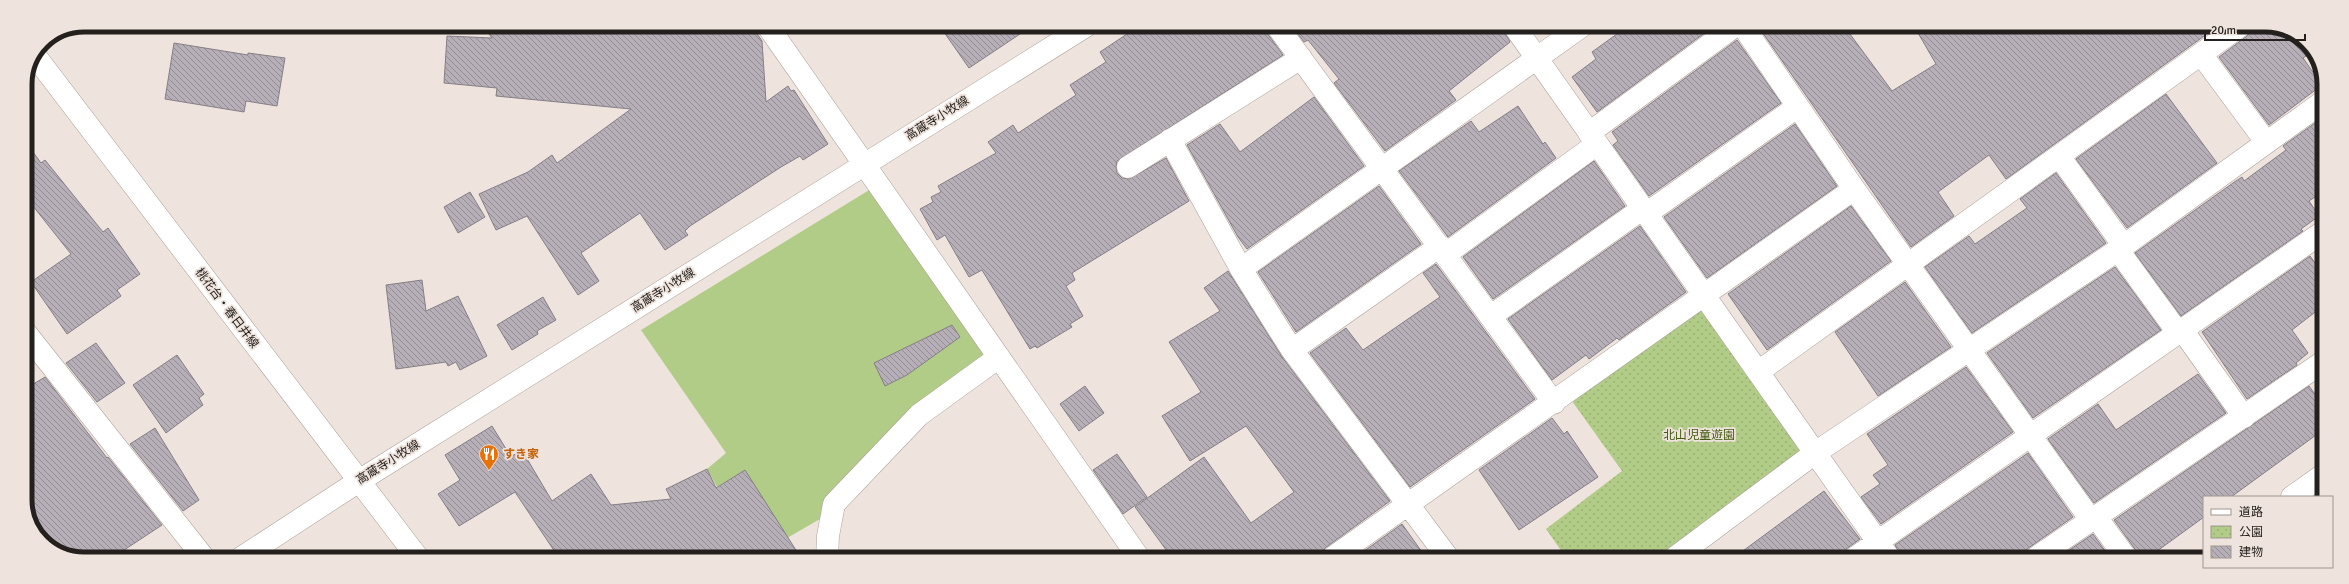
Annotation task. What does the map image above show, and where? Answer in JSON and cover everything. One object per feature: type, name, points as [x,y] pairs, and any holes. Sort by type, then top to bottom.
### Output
[{"type":"street","points":[[771,32],[1135,552]]},
{"type":"street","name":"高蔵寺小牧線","points":[[250,552],[358,481],[864,163],[1076,32]]},
{"type":"street","points":[[1282,32],[1384,168],[1554,403]]},
{"type":"street","points":[[1518,32],[1884,550],[2032,436],[2317,237]]},
{"type":"street","points":[[1241,269],[1574,32]]},
{"type":"street","points":[[1292,350],[1443,250],[1593,139],[1727,32]]},
{"type":"street","points":[[1747,32],[1854,189],[1970,351],[2093,518],[2120,552]]},
{"type":"street","points":[[1758,372],[2232,32]]},
{"type":"street","points":[[2201,54],[2266,142]]},
{"type":"street","points":[[1128,167],[1301,58]]},
{"type":"street","name":"桃花台・春日井線","points":[[38,60],[413,552]]},
{"type":"street","points":[[1682,552],[1815,453],[1970,351],[2121,248],[2317,106]]},
{"type":"street","points":[[1491,316],[1797,107]]},
{"type":"street","points":[[1170,140],[1241,269],[1292,350],[1444,552]]},
{"type":"street","points":[[2059,156],[2121,248],[2244,417]]},
{"type":"street","points":[[1341,552],[1410,505],[1854,189]]},
{"type":"street","points":[[32,341],[199,552]]},
{"type":"street","points":[[827,552],[828,536],[834,504],[919,415],[999,357]]},
{"type":"street","points":[[2044,552],[2317,366]]},
{"type":"street","points":[[2293,496],[2317,480]]},
{"type":"green space","points":[[879,184],[999,357],[919,415],[832,512],[782,541],[763,499],[745,470],[717,487],[707,469],[726,453],[641,330]]},
{"type":"green space","name":"北山児童遊園","points":[[1704,297],[1815,453],[1682,552],[1562,552],[1546,529],[1622,471],[1567,394]]},
{"type":"building","points":[[487,32],[756,32],[762,41],[766,102],[788,86],[791,91],[794,90],[828,144],[803,160],[800,156],[781,167],[690,226],[685,231],[688,235],[665,250],[640,213],[581,253],[599,281],[578,295],[527,216],[496,230],[479,194],[528,172],[552,155],[557,163],[631,109],[496,96],[497,88],[444,83],[447,36],[492,38]]},
{"type":"building","points":[[944,32],[1023,32],[969,68]]},
{"type":"building","points":[[1130,32],[1267,32],[1283,55],[1117,161],[1117,173],[1122,178],[1129,179],[1166,158],[1189,201],[1072,273],[1075,280],[1066,286],[1083,316],[1070,324],[1072,327],[1037,348],[1035,346],[1030,349],[982,270],[969,277],[945,235],[937,240],[920,209],[933,202],[931,197],[941,192],[938,186],[996,153],[988,142],[1013,125],[1018,133],[1076,95],[1070,85],[1106,62],[1100,52]]},
{"type":"building","points":[[1296,32],[1505,32],[1510,42],[1449,91],[1456,100],[1385,151],[1334,83],[1339,79],[1308,40],[1304,42]]},
{"type":"building","points":[[1620,32],[1706,32],[1597,112],[1572,77],[1596,59],[1592,52]]},
{"type":"building","points":[[1762,32],[1848,32],[1892,91],[1936,64],[1917,32],[2210,32],[2006,179],[1989,155],[1938,192],[1954,216],[1911,247]]},
{"type":"building","points":[[2249,32],[2265,32],[2275,33],[2291,39],[2297,43],[2308,55],[2303,58],[2316,77],[2317,89],[2269,125],[2219,57],[2247,36]]},
{"type":"building","points":[[1737,40],[1781,103],[1649,196],[1613,145],[1618,141],[1612,132]]},
{"type":"building","points":[[174,43],[248,55],[248,53],[285,58],[277,106],[246,101],[244,112],[165,99]]},
{"type":"building","points":[[2166,94],[2217,163],[2127,228],[2076,159]]},
{"type":"building","points":[[1314,97],[1364,166],[1247,249],[1238,237],[1187,145],[1220,124],[1240,152]]},
{"type":"building","points":[[1518,106],[1543,144],[1545,142],[1556,158],[1448,237],[1399,171],[1471,121],[1479,132]]},
{"type":"building","points":[[2315,123],[2317,126],[2317,196],[2309,201],[2317,213],[2317,217],[2301,229],[2303,231],[2181,316],[2135,253],[2242,177],[2244,181],[2286,150],[2283,146]]},
{"type":"building","points":[[1795,124],[1837,186],[1707,278],[1664,217]]},
{"type":"building","points":[[32,151],[41,163],[45,160],[103,232],[108,228],[140,274],[117,290],[121,296],[67,334],[32,281],[71,254],[32,205]]},
{"type":"building","points":[[1594,161],[1625,206],[1493,299],[1463,257]]},
{"type":"building","points":[[2056,173],[2106,243],[1972,333],[1925,267],[1969,236],[1975,244],[2027,208],[2020,199]]},
{"type":"building","points":[[1379,186],[1421,244],[1296,332],[1258,272]]},
{"type":"building","points":[[470,192],[485,217],[458,233],[444,207]]},
{"type":"building","points":[[1851,206],[1891,261],[1767,350],[1728,294]]},
{"type":"building","points":[[1640,226],[1686,292],[1619,340],[1617,338],[1589,359],[1586,355],[1552,380],[1508,319]]},
{"type":"building","points":[[2310,256],[2317,266],[2317,311],[2292,330],[2308,353],[2296,363],[2297,365],[2247,399],[2202,332]]},
{"type":"building","points":[[1436,264],[1535,399],[1410,487],[1310,353],[1346,328],[1363,350],[1440,297],[1423,273]]},
{"type":"building","points":[[2115,267],[2161,330],[2033,418],[1987,353]]},
{"type":"building","points":[[1228,271],[1282,357],[1390,501],[1325,548],[1323,552],[1168,552],[1135,507],[1204,457],[1251,523],[1294,492],[1246,426],[1190,461],[1162,416],[1201,392],[1169,342],[1220,311],[1204,288]]},
{"type":"building","points":[[422,280],[426,311],[458,296],[487,356],[460,370],[456,362],[448,366],[446,362],[396,369],[386,285]]},
{"type":"building","points":[[1905,282],[1951,347],[1878,396],[1835,332]]},
{"type":"building","points":[[543,297],[556,320],[537,331],[538,334],[512,350],[497,325]]},
{"type":"building","points":[[952,325],[960,337],[907,375],[885,386],[874,363]]},
{"type":"building","points":[[96,343],[125,383],[97,402],[66,363]]},
{"type":"building","points":[[177,355],[204,394],[199,398],[203,405],[166,433],[133,385]]},
{"type":"building","points":[[1966,367],[2013,432],[1881,524],[1861,497],[1880,484],[1873,475],[1888,465],[1867,434]]},
{"type":"building","points":[[2198,374],[2226,413],[2094,503],[2048,439],[2098,404],[2116,430]]},
{"type":"building","points":[[45,377],[107,458],[108,457],[162,525],[121,552],[74,551],[58,545],[45,534],[36,520],[32,503],[32,385]]},
{"type":"building","points":[[1085,386],[1104,413],[1079,431],[1060,404]]},
{"type":"building","points":[[2309,386],[2317,397],[2317,434],[2232,496],[2203,496],[2203,518],[2156,552],[2137,552],[2114,520]]},
{"type":"building","points":[[1552,418],[1564,434],[1567,431],[1598,477],[1519,530],[1479,470]]},
{"type":"building","points":[[492,426],[511,457],[518,452],[519,454],[523,452],[552,501],[591,474],[611,505],[671,499],[666,489],[707,469],[716,488],[745,470],[797,552],[555,552],[515,492],[459,526],[438,494],[460,480],[445,455]]},
{"type":"building","points":[[155,428],[199,500],[183,511],[130,444]]},
{"type":"building","points":[[2028,453],[2073,517],[2027,549],[2026,552],[1898,552],[1895,545]]},
{"type":"building","points":[[1117,454],[1147,497],[1123,514],[1093,470]]},
{"type":"building","points":[[1824,491],[1860,539],[1846,549],[1844,552],[1741,552]]},
{"type":"building","points":[[1402,524],[1422,552],[1363,552]]},
{"type":"building","points":[[2093,534],[2106,552],[2066,552]]},
{"type":"place","name":"すき家","points":[[489,471]]}]
